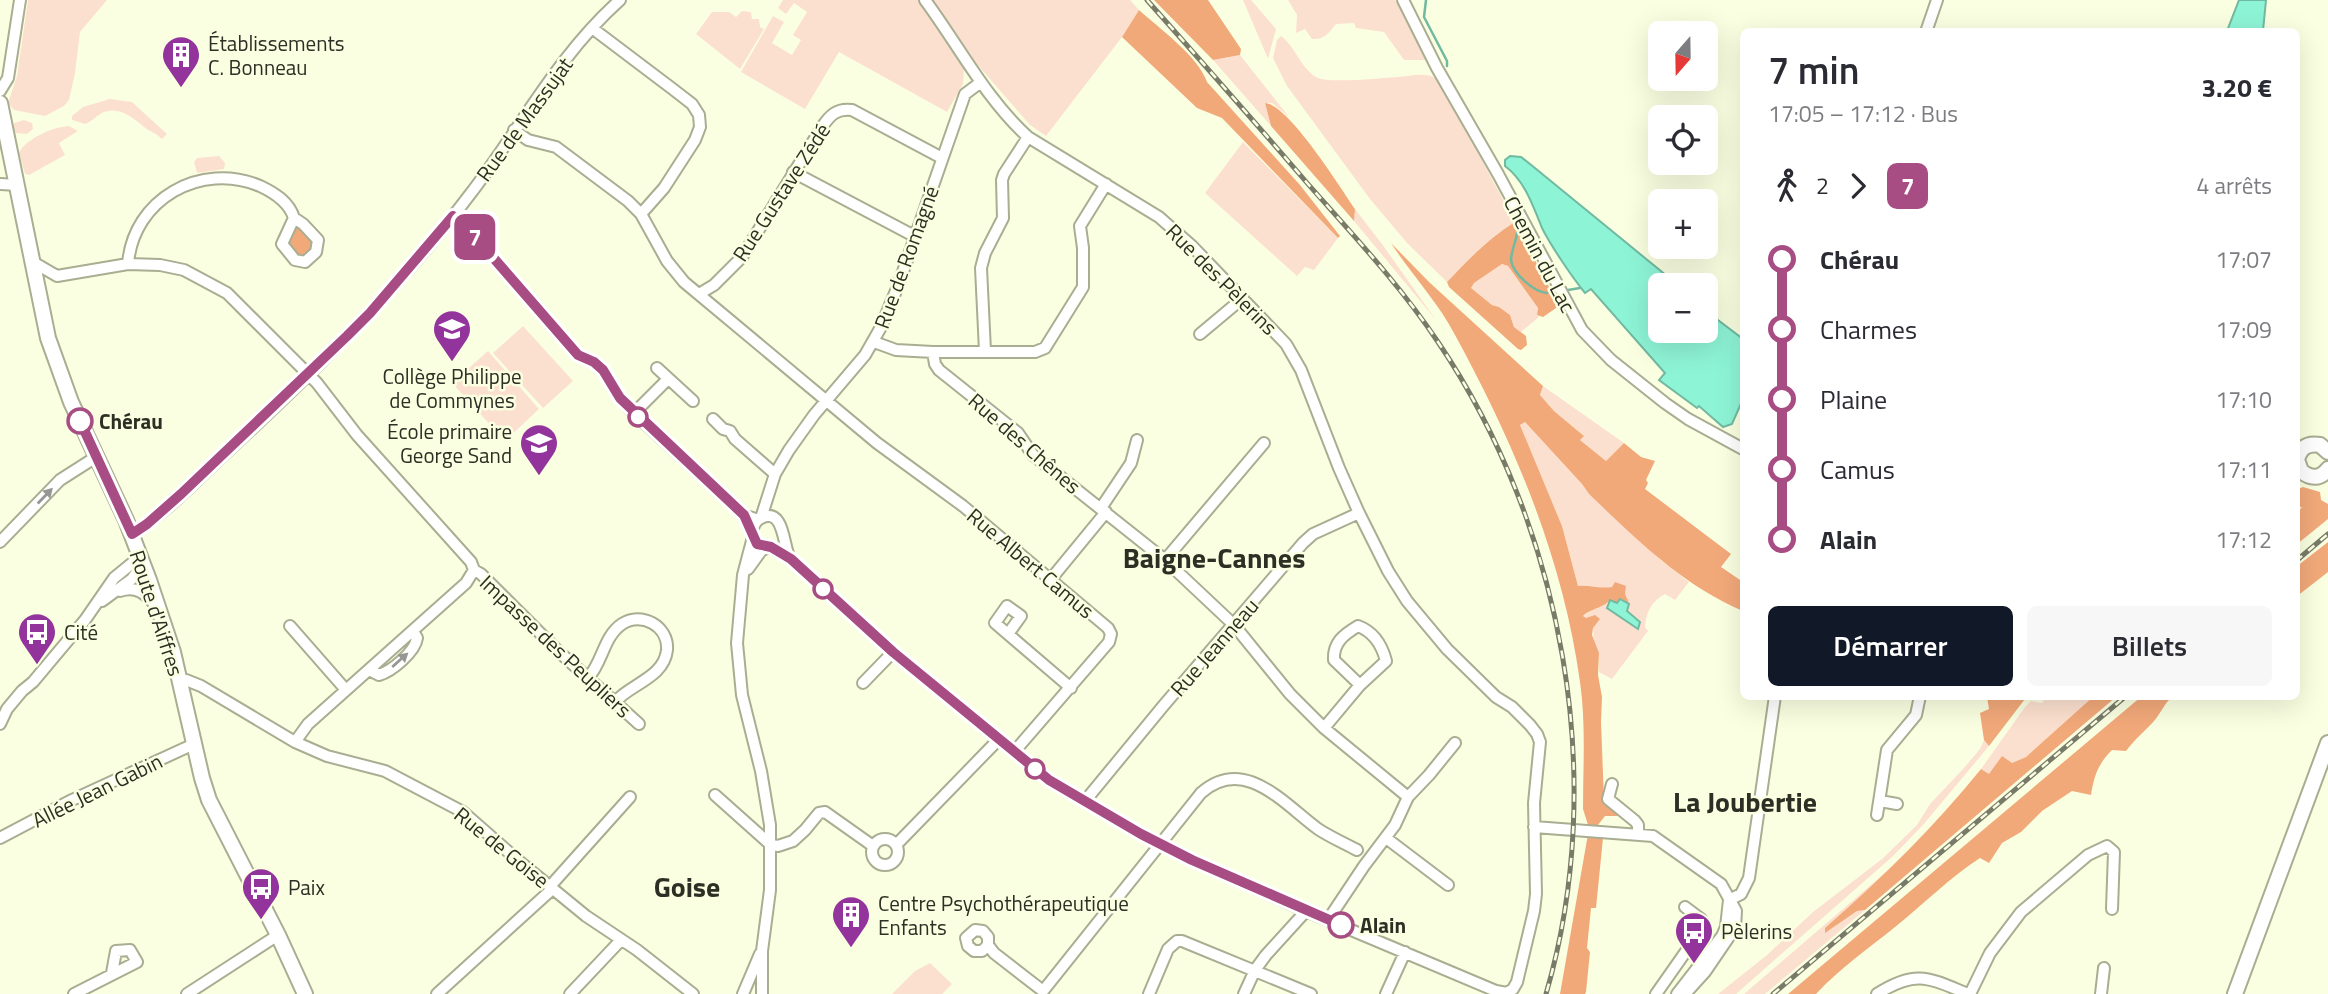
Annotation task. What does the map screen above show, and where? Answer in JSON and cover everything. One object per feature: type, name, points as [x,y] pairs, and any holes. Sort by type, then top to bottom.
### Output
[{"type":"main road","name":"Route d'Aiffres","points":[[0,103],[48,338],[72,402],[142,560],[173,652],[209,800],[305,994]]},
{"type":"main road","points":[[2300,453],[2302,449],[2313,444],[2325,444]]},
{"type":"main road","points":[[2300,473],[2312,477],[2327,474]]},
{"type":"main road","points":[[2235,994],[2328,743]]},
{"type":"street","points":[[0,92],[8,78],[20,0]]},
{"type":"street","name":"Rue de Massujat","points":[[132,534],[174,501],[370,313],[453,216],[592,28],[620,0]]},
{"type":"street","name":"Rue des Pèlerins","points":[[925,0],[981,82],[1017,127],[1028,137],[1144,206],[1171,226],[1278,335],[1295,356],[1339,468],[1388,571],[1408,601],[1447,649],[1537,734],[1540,742],[1534,803],[1534,911],[1517,982],[1513,989],[1499,993]]},
{"type":"street","name":"Chemin du Lac","points":[[1403,0],[1437,68],[1493,165],[1581,330],[1611,360],[1665,403],[1740,448]]},
{"type":"street","points":[[1927,28],[1937,0]]},
{"type":"street","points":[[592,28],[692,104],[699,115],[700,127],[695,140],[664,188],[641,214]]},
{"type":"street","name":"Rue de Romagné","points":[[759,519],[775,474],[803,429],[874,342],[916,237],[965,94],[981,82]]},
{"type":"street","name":"Rue Gustave Zédé","points":[[699,294],[714,285],[742,257],[830,115],[844,109],[852,110],[943,158]]},
{"type":"street","name":"Rue Albert Camus","points":[[514,130],[528,140],[556,148],[628,201],[641,214],[674,271],[699,294],[877,443],[963,506],[1108,628],[1111,634],[1109,642],[1014,752]]},
{"type":"street","points":[[985,351],[982,261],[1003,218],[1004,174],[1028,137]]},
{"type":"street","points":[[793,172],[916,237]]},
{"type":"street","points":[[128,264],[132,245],[146,217],[180,187],[204,179],[232,178],[267,190],[286,204],[294,218]]},
{"type":"street","points":[[0,184],[18,185]]},
{"type":"street","points":[[874,342],[896,350],[933,352],[1035,352],[1045,348],[1082,291],[1083,248],[1080,226],[1107,184]]},
{"type":"street","points":[[453,216],[477,239],[578,355],[594,362],[603,370],[620,398],[634,413],[744,515],[757,544],[791,559],[893,652],[1049,780],[1159,844],[1306,911],[1499,993]]},
{"type":"street","points":[[33,262],[57,276],[128,264],[172,267],[198,276],[220,288],[241,304],[308,374],[357,435],[471,562],[474,570]]},
{"type":"street","points":[[1200,334],[1242,298]]},
{"type":"street","name":"Rue des Chênes","points":[[933,352],[939,370],[1018,433],[1033,455],[1165,560],[1234,625],[1290,694],[1324,728],[1408,797]]},
{"type":"street","points":[[657,368],[693,401]]},
{"type":"street","points":[[634,413],[668,379]]},
{"type":"street","points":[[713,419],[723,429],[730,431],[735,439],[775,474]]},
{"type":"street","points":[[1051,579],[1104,510],[1131,463],[1137,440]]},
{"type":"street","points":[[1165,560],[1264,443]]},
{"type":"street","points":[[0,542],[60,480],[96,457]]},
{"type":"street","points":[[743,585],[751,563],[761,551],[780,542],[782,537],[783,528],[771,507],[769,494]]},
{"type":"street","name":"Rue Jeanneau","points":[[1085,801],[1303,543],[1313,534],[1359,513]]},
{"type":"street","points":[[744,515],[777,520]]},
{"type":"street","points":[[759,519],[752,534],[746,560],[737,643],[742,695],[771,825],[770,890],[762,951],[762,994]]},
{"type":"street","points":[[782,537],[791,559]]},
{"type":"street","points":[[97,604],[132,579],[142,560]]},
{"type":"street","points":[[0,724],[2,709],[33,682],[51,661],[97,604],[114,578],[142,560]]},
{"type":"street","name":"Impasse des Peupliers","points":[[295,742],[308,724],[466,583],[474,570],[639,724]]},
{"type":"street","points":[[111,594],[127,588],[139,591],[146,594],[159,610]]},
{"type":"street","points":[[588,678],[598,666],[612,634],[624,623],[638,619],[657,626],[666,643],[665,658],[650,676],[625,691],[614,702]]},
{"type":"street","points":[[290,626],[346,690]]},
{"type":"street","points":[[1324,728],[1360,685],[1386,661],[1383,650],[1368,630],[1358,626],[1343,635],[1334,649],[1334,660],[1360,685]]},
{"type":"street","points":[[1008,634],[1071,688]]},
{"type":"street","points":[[863,683],[893,652]]},
{"type":"street","name":"Rue de Goise","points":[[179,680],[201,686],[295,742],[327,756],[385,771],[438,797],[475,821],[551,888],[693,994]]},
{"type":"street","points":[[1729,900],[1741,894],[1749,878],[1773,700]]},
{"type":"street","points":[[1877,816],[1889,747],[1916,715],[1919,700]]},
{"type":"street","points":[[896,845],[999,739]]},
{"type":"street","points":[[1328,920],[1395,825],[1408,797],[1455,743]]},
{"type":"street","name":"Allée Jean Gabin","points":[[0,838],[72,800],[194,744]]},
{"type":"street","points":[[988,945],[993,953],[1044,993],[1201,793],[1223,779],[1255,782],[1322,831],[1357,850]]},
{"type":"street","points":[[1612,784],[1608,799],[1635,821],[1638,834]]},
{"type":"street","points":[[715,795],[771,845],[785,845],[793,841],[819,813],[825,812],[873,846]]},
{"type":"street","points":[[439,994],[551,888],[630,797]]},
{"type":"street","points":[[1880,801],[1897,804]]},
{"type":"street","points":[[1534,827],[1638,834],[1658,838],[1723,886],[1736,911],[1734,931],[1677,994]]},
{"type":"street","points":[[1386,838],[1448,885]]},
{"type":"street","points":[[883,839],[890,840],[898,850],[896,858],[885,865],[880,864],[873,859],[873,846],[883,839]]},
{"type":"street","points":[[1877,994],[1898,981],[1924,977],[1969,994],[1990,953],[2021,912],[2088,855],[2107,846],[2114,852],[2112,909]]},
{"type":"street","points":[[1656,994],[1703,927],[1701,919],[1685,907]]},
{"type":"street","points":[[1244,994],[1255,970],[1306,911]]},
{"type":"street","points":[[187,994],[278,936]]},
{"type":"street","points":[[570,994],[621,940]]},
{"type":"street","points":[[1149,994],[1168,949],[1177,941],[1311,994]]},
{"type":"street","points":[[743,994],[762,951]]},
{"type":"street","points":[[1386,994],[1405,952]]},
{"type":"street","points":[[1676,968],[1691,981]]},
{"type":"street","points":[[2101,994],[2104,968]]},
{"type":"street","points":[[74,994],[112,973]]},
{"type":"street","points":[[1685,994],[1691,981]]},
{"type":"shaded area","points":[[28,0],[107,0],[80,32],[69,100],[64,106],[45,116],[14,110],[8,103],[17,76]]},
{"type":"shaded area","points":[[783,0],[1130,0],[1139,10],[1122,37],[1046,136],[1030,125],[975,62],[964,69],[963,84],[947,112],[839,52],[805,109],[741,72],[773,16],[784,22],[772,43],[792,55],[801,40],[793,35],[807,12],[794,3],[786,14],[778,8]]},
{"type":"shaded area","points":[[1154,0],[1208,0],[1241,49],[1240,55],[1213,60]]},
{"type":"shaded area","points":[[1243,0],[1251,0],[1276,29],[1268,59]]},
{"type":"shaded area","points":[[1288,0],[1395,0],[1429,60],[1404,60],[1384,32],[1356,28],[1354,23],[1336,24],[1326,35],[1316,39],[1312,39],[1305,29],[1296,33],[1297,15]]},
{"type":"shaded area","points":[[1139,10],[1196,62],[1207,82],[1300,185],[1340,236],[1338,238],[1222,118],[1197,108],[1122,37]]},
{"type":"shaded area","points":[[742,11],[751,12],[752,19],[759,19],[760,27],[764,29],[740,69],[696,34],[712,12],[729,12],[736,17]]},
{"type":"shaded area","points":[[1281,36],[1310,73],[1322,79],[1355,80],[1419,75],[1439,80],[1515,222],[1488,242],[1447,282],[1407,243],[1370,199],[1287,86],[1273,58],[1277,40]]},
{"type":"shaded area","points":[[1240,55],[1289,117],[1272,103],[1265,103],[1271,126],[1213,60]]},
{"type":"shaded area","points":[[110,99],[132,102],[167,134],[162,139],[131,117],[115,111],[104,112],[85,124],[72,120],[72,116],[83,107]]},
{"type":"shaded area","points":[[1265,103],[1287,117],[1313,148],[1355,209],[1354,221],[1271,126]]},
{"type":"shaded area","points":[[24,120],[32,123],[33,129],[27,134],[16,133],[12,129],[14,123]]},
{"type":"shaded area","points":[[69,126],[78,131],[59,143],[65,155],[29,175],[25,174],[19,153],[22,148],[40,135]]},
{"type":"shaded area","points":[[1243,142],[1338,238],[1314,270],[1305,267],[1297,276],[1205,193]]},
{"type":"shaded area","points":[[219,156],[225,163],[224,169],[197,173],[194,162],[197,158]]},
{"type":"shaded area","points":[[1355,209],[1382,244],[1436,320],[1354,221]]},
{"type":"shaded area","points":[[1515,222],[1559,306],[1543,317],[1537,315],[1538,308],[1508,266],[1502,264],[1474,283],[1471,288],[1510,315],[1514,327],[1526,336],[1527,345],[1521,350],[1449,287],[1447,282],[1488,242]]},
{"type":"shaded area","points":[[301,227],[314,239],[313,250],[301,256],[290,248],[288,240],[297,228]]},
{"type":"shaded area","points":[[1391,243],[1429,282],[1543,386],[1540,395],[1554,411],[1584,436],[1580,440],[1606,461],[1624,443],[1641,457],[1655,461],[1645,489],[1731,554],[1721,567],[1740,580],[1740,610],[1680,574],[1642,544],[1589,494],[1525,422],[1520,425],[1562,526],[1578,586],[1612,587],[1615,582],[1626,586],[1625,594],[1629,603],[1610,600],[1583,616],[1586,618],[1595,615],[1600,619],[1593,628],[1592,635],[1599,653],[1604,800],[1617,814],[1605,816],[1598,825],[1588,825],[1583,809],[1584,745],[1580,682],[1562,591],[1549,546],[1497,417],[1441,311]]},
{"type":"shaded area","points":[[1502,264],[1508,266],[1538,308],[1539,317],[1521,332],[1514,327],[1510,315],[1471,288],[1474,283]]},
{"type":"shaded area","points":[[523,326],[573,381],[543,408],[493,353]]},
{"type":"shaded area","points":[[488,351],[539,409],[505,441],[452,383]]},
{"type":"shaded area","points":[[1543,386],[1624,443],[1606,461],[1580,440],[1583,435],[1554,411],[1540,395]]},
{"type":"shaded area","points":[[1525,422],[1589,494],[1663,562],[1689,582],[1675,600],[1665,594],[1653,604],[1645,627],[1648,631],[1612,679],[1599,672],[1599,653],[1594,645],[1593,628],[1583,616],[1603,604],[1628,602],[1625,594],[1615,590],[1578,586],[1562,526],[1520,425]]},
{"type":"shaded area","points":[[2300,488],[2320,492],[2321,500],[2328,504],[2328,519],[2300,542],[2302,507]]},
{"type":"shaded area","points":[[2328,542],[2328,572],[2300,594],[2300,564]]},
{"type":"shaded area","points":[[1988,700],[2024,700],[1989,746],[1984,740],[1980,713],[1989,709]]},
{"type":"shaded area","points":[[2044,700],[2091,700],[2026,757],[1989,774],[1981,769],[2025,707],[2031,701],[2042,703]]},
{"type":"shaded area","points":[[2090,700],[2112,700],[1865,910],[1857,911],[1825,933],[1825,928],[1906,852],[1981,769],[1989,774],[2002,756],[2012,763],[2026,757]]},
{"type":"shaded area","points":[[2137,700],[2170,700],[2126,751],[2112,750],[2107,755],[2097,771],[2091,795],[2072,791],[2042,811],[2021,832],[2002,843],[1989,863],[1980,858],[1958,874],[1844,967],[1816,994],[1788,994]]},
{"type":"shaded area","points":[[1984,740],[1989,746],[1923,825],[1892,857],[1736,994],[1718,994],[1767,955],[1813,912],[1882,859],[1917,825],[1930,804],[1980,749]]},
{"type":"shaded area","points":[[1588,834],[1603,838],[1596,908],[1591,908],[1586,992],[1560,994]]},
{"type":"shaded area","points":[[1894,865],[1826,932],[1857,911],[1865,910],[1765,994],[1744,994]]},
{"type":"shaded area","points":[[930,963],[952,984],[942,994],[892,994],[915,971]]},
{"type":"water","points":[[2239,0],[2266,0],[2263,28],[2228,28]]},
{"type":"water","points":[[1510,156],[1521,157],[1663,273],[1648,273],[1648,343],[1718,343],[1718,320],[1740,337],[1740,406],[1732,424],[1723,427],[1699,406],[1697,408],[1659,380],[1665,373],[1591,289],[1585,293],[1546,235],[1523,186],[1505,166],[1505,160]]},
{"type":"water","points":[[1620,599],[1629,604],[1627,611],[1640,622],[1638,629],[1607,608],[1610,600],[1617,603]]},
{"type":"waterway","points":[[1426,0],[1424,17],[1447,61],[1447,66]]},
{"type":"waterway","points":[[1517,233],[1511,257],[1513,265],[1525,281],[1547,293]]},
{"type":"waterway","points":[[1568,290],[1580,288]]},
{"type":"railway","points":[[1147,0],[1408,300],[1438,342],[1481,414],[1516,492],[1544,573],[1562,656],[1572,742],[1573,827],[1565,912],[1546,994]]},
{"type":"railway","points":[[2300,558],[2328,534]]},
{"type":"railway","points":[[1773,994],[2121,700]]},
{"type":"bus line","name":"7","points":[[80,421],[132,534],[147,524],[248,433],[347,336],[453,216],[477,239],[578,355],[594,362],[603,370],[620,398],[634,413],[744,515],[757,544],[771,547],[791,559],[893,652],[1040,773],[1159,844],[1341,925]]},
{"type":"place","name":"Établissements C. Bonneau","points":[[181,89]]},
{"type":"place","name":"Collège Philippe de Commynes","points":[[452,363]]},
{"type":"place","name":"Chérau","points":[[80,421]]},
{"type":"place","name":"École primaire George Sand","points":[[539,477]]},
{"type":"place","name":"Cité","points":[[37,666]]},
{"type":"place","name":"Paix","points":[[261,921]]},
{"type":"place","name":"Alain","points":[[1341,925]]},
{"type":"place","name":"Centre Psychothérapeutique Enfants","points":[[851,949]]},
{"type":"place","name":"Pèlerins","points":[[1694,965]]},
{"type":"district","name":"Baigne-Cannes","points":[[1214,557]]},
{"type":"district","name":"La Joubertie","points":[[1745,801]]},
{"type":"district","name":"Goise","points":[[687,886]]}]
